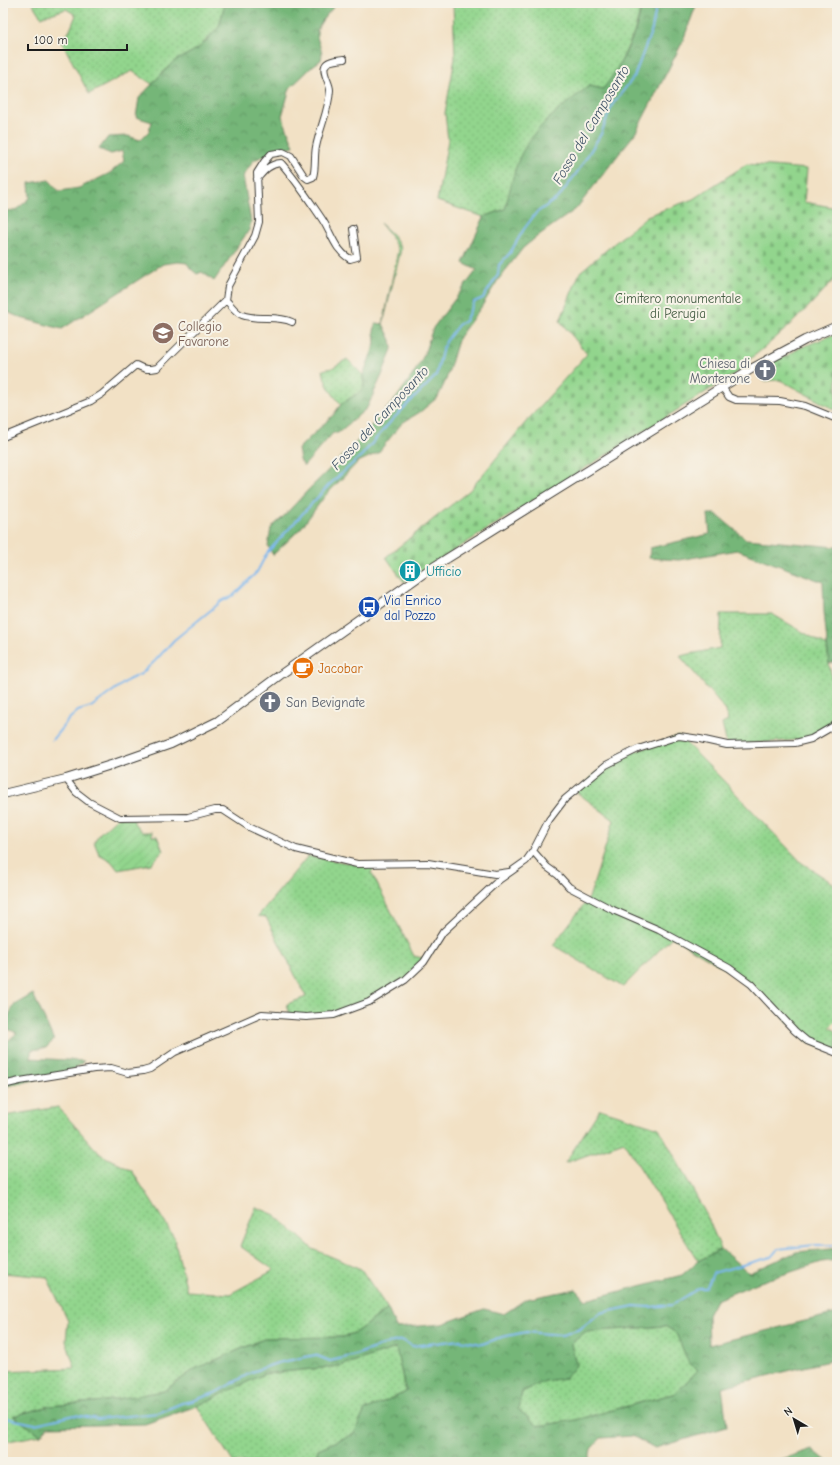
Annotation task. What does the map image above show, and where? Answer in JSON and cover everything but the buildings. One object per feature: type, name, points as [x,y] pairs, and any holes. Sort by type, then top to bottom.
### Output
[{"type":"street","points":[[3,437],[91,401],[102,394],[136,365],[143,369],[150,370],[157,368],[226,300],[228,286],[255,236],[258,222],[257,173],[271,154],[283,152],[291,156],[304,176],[308,179],[313,177],[315,170],[314,157],[316,146],[328,106],[330,88],[324,69],[325,65],[328,62],[344,59]]},
{"type":"street","points":[[257,179],[267,168],[274,164],[281,163],[323,220],[332,239],[342,254],[350,259],[357,257],[353,229]]},
{"type":"street","points":[[226,300],[242,315],[261,319],[286,319],[292,322]]},
{"type":"street","points":[[3,794],[66,779],[172,744],[218,721],[287,670],[427,571],[722,387],[786,350],[837,326]]},
{"type":"street","points":[[722,387],[729,397],[736,400],[780,401],[805,406],[837,419]]},
{"type":"street","points":[[3,1085],[94,1069],[111,1068],[128,1073],[143,1071],[150,1069],[175,1052],[262,1014],[306,1017],[334,1015],[369,1002],[405,980],[424,962],[444,932],[499,880],[526,861],[533,852],[549,820],[565,800],[606,765],[638,749],[679,736],[700,738],[727,745],[795,743],[811,739],[837,724]]},
{"type":"street","points":[[66,779],[76,792],[89,802],[120,818],[188,817],[223,810],[249,827],[296,849],[357,864],[428,863],[495,874],[511,871]]},
{"type":"street","points":[[533,852],[569,887],[612,910],[659,930],[729,968],[752,984],[795,1031],[807,1041],[837,1053]]},
{"type":"green space","points":[[32,3],[225,3],[219,27],[199,48],[173,62],[152,84],[132,71],[89,94],[62,42],[70,30],[76,15],[66,9],[41,17]]},
{"type":"green space","points":[[225,3],[337,3],[321,22],[317,31],[322,53],[321,60],[290,88],[282,116],[294,146],[278,150],[254,160],[243,176],[251,222],[249,230],[214,281],[202,272],[197,274],[187,263],[178,262],[163,264],[62,329],[21,318],[3,310],[3,211],[16,210],[30,198],[29,183],[49,180],[59,191],[79,188],[110,173],[124,161],[122,151],[111,154],[99,149],[108,137],[128,136],[140,140],[149,131],[152,122],[136,117],[139,98],[173,62],[199,48],[219,27]]},
{"type":"green space","points":[[453,3],[626,3],[641,8],[634,33],[615,75],[603,89],[589,86],[545,122],[505,209],[484,217],[437,201],[448,140],[445,113],[455,58]]},
{"type":"green space","points":[[642,3],[697,3],[682,43],[636,132],[576,209],[523,248],[498,280],[482,306],[459,337],[446,380],[438,397],[420,412],[402,423],[378,453],[358,462],[325,496],[301,528],[273,555],[268,546],[271,528],[351,448],[397,397],[414,373],[423,357],[433,328],[477,270],[463,263],[484,217],[505,209],[517,164],[522,152],[530,140],[547,120],[589,86],[603,89],[616,70],[633,37]]},
{"type":"green space","name":"Cimitero monumentale di Perugia","points":[[747,164],[807,169],[804,202],[837,208],[836,277],[793,322],[745,363],[747,366],[404,582],[386,557],[470,490],[526,422],[587,354],[560,321],[580,272],[647,216],[693,199]]},
{"type":"green space","points":[[380,223],[393,235],[401,249],[383,324],[398,250],[391,237]]},
{"type":"green space","points":[[376,323],[383,324],[391,340],[392,349],[367,408],[338,433],[333,433],[304,466],[300,460],[298,449],[334,414],[341,404],[357,394],[364,387],[363,375],[375,344],[374,331]]},
{"type":"green space","points":[[837,333],[837,411],[780,380],[763,381],[756,370],[779,356],[781,359],[800,348]]},
{"type":"green space","points":[[347,359],[363,375],[364,387],[357,394],[341,404],[329,388],[325,380],[323,370],[332,368]]},
{"type":"green space","points":[[708,514],[716,514],[746,539],[837,547],[837,661],[829,664],[823,582],[737,550],[679,560],[649,558],[650,548],[710,534]]},
{"type":"green space","points":[[721,614],[772,614],[827,646],[829,664],[837,700],[837,724],[811,739],[727,745],[722,724],[728,721],[726,711],[680,656],[720,648]]},
{"type":"green space","points":[[679,736],[802,863],[837,886],[837,1020],[830,1027],[837,1032],[837,1053],[807,1041],[751,984],[672,937],[623,987],[553,945],[589,898],[614,820],[575,791],[606,765],[628,754]]},
{"type":"green space","points":[[118,817],[134,819],[134,823],[142,832],[152,832],[152,836],[157,836],[163,851],[151,864],[118,870],[111,861],[99,854],[94,842],[100,833]]},
{"type":"green space","points":[[308,856],[360,865],[377,865],[371,872],[414,956],[426,959],[405,980],[369,1002],[334,1015],[290,1016],[287,1004],[306,997],[266,917],[258,916]]},
{"type":"green space","points":[[33,994],[54,1040],[46,1048],[31,1050],[31,1058],[84,1061],[71,1072],[3,1087],[3,1045],[17,1033],[3,1027],[14,1005]]},
{"type":"green space","points":[[58,1107],[100,1154],[132,1171],[174,1237],[187,1291],[230,1294],[274,1270],[240,1246],[256,1207],[275,1215],[313,1249],[361,1269],[388,1309],[356,1332],[344,1337],[266,1338],[195,1369],[164,1391],[105,1401],[50,1406],[13,1416],[41,1435],[3,1442],[3,1371],[75,1368],[66,1341],[68,1321],[47,1277],[3,1273],[3,1114],[5,1116]]},
{"type":"green space","points":[[600,1109],[659,1128],[707,1216],[721,1249],[698,1261],[624,1142],[565,1163]]},
{"type":"green space","points":[[837,1247],[837,1260],[822,1262],[757,1283],[716,1300],[708,1315],[709,1345],[837,1313],[837,1359],[722,1387],[727,1427],[655,1448],[632,1436],[601,1438],[591,1449],[589,1462],[315,1462],[318,1449],[354,1434],[365,1410],[406,1392],[396,1348],[340,1366],[264,1374],[197,1406],[145,1424],[48,1426],[41,1435],[13,1416],[50,1406],[105,1401],[164,1391],[195,1369],[266,1338],[344,1337],[356,1332],[388,1309],[396,1328],[442,1324],[484,1309],[504,1314],[526,1299],[576,1289],[586,1300],[682,1275],[698,1261],[721,1249],[749,1273],[796,1252],[831,1249]],"holes":[[[665,1326],[676,1333],[689,1364],[698,1370],[676,1393],[576,1420],[538,1426],[518,1409],[522,1392],[545,1381],[566,1378],[576,1365],[571,1344],[585,1332]]]},
{"type":"green space","points":[[665,1326],[676,1333],[689,1363],[698,1370],[676,1393],[576,1420],[538,1426],[518,1409],[522,1392],[545,1381],[566,1378],[576,1365],[571,1344],[585,1332]]},
{"type":"green space","points":[[396,1348],[406,1392],[365,1410],[354,1434],[318,1449],[315,1462],[233,1462],[197,1406],[264,1374],[340,1366]]},
{"type":"green space","points":[[812,1449],[828,1462],[773,1462]]},
{"type":"waterway","name":"Fosso del Camposanto","points":[[52,740],[69,719],[78,711],[91,707],[128,680],[141,674],[174,640],[222,601],[234,595],[257,572],[267,553],[305,511],[329,485],[362,455],[392,420],[436,376],[443,347],[447,340],[458,325],[465,321],[474,302],[483,298],[498,275],[499,265],[510,253],[524,229],[536,213],[559,197],[578,171],[601,134],[612,105],[634,77],[652,29],[657,3]]},
{"type":"waterway","points":[[3,1420],[5,1418],[35,1424],[75,1415],[98,1419],[158,1413],[182,1403],[215,1393],[252,1372],[277,1363],[315,1355],[330,1361],[352,1356],[402,1340],[412,1346],[460,1340],[482,1344],[502,1337],[526,1332],[562,1335],[580,1329],[600,1313],[634,1306],[649,1307],[672,1305],[699,1288],[706,1288],[713,1273],[771,1257],[778,1249],[815,1245],[837,1245]]},
{"type":"place","name":"Collegio Favarone","points":[[163,333]]},
{"type":"place","name":"Chiesa di Monterone","points":[[765,370]]},
{"type":"place","name":"Ufficio","points":[[410,571]]},
{"type":"place","name":"Via Enrico dal Pozzo","points":[[369,607]]},
{"type":"place","name":"Jacobar","points":[[303,668]]},
{"type":"place","name":"San Bevignate","points":[[270,702]]}]
